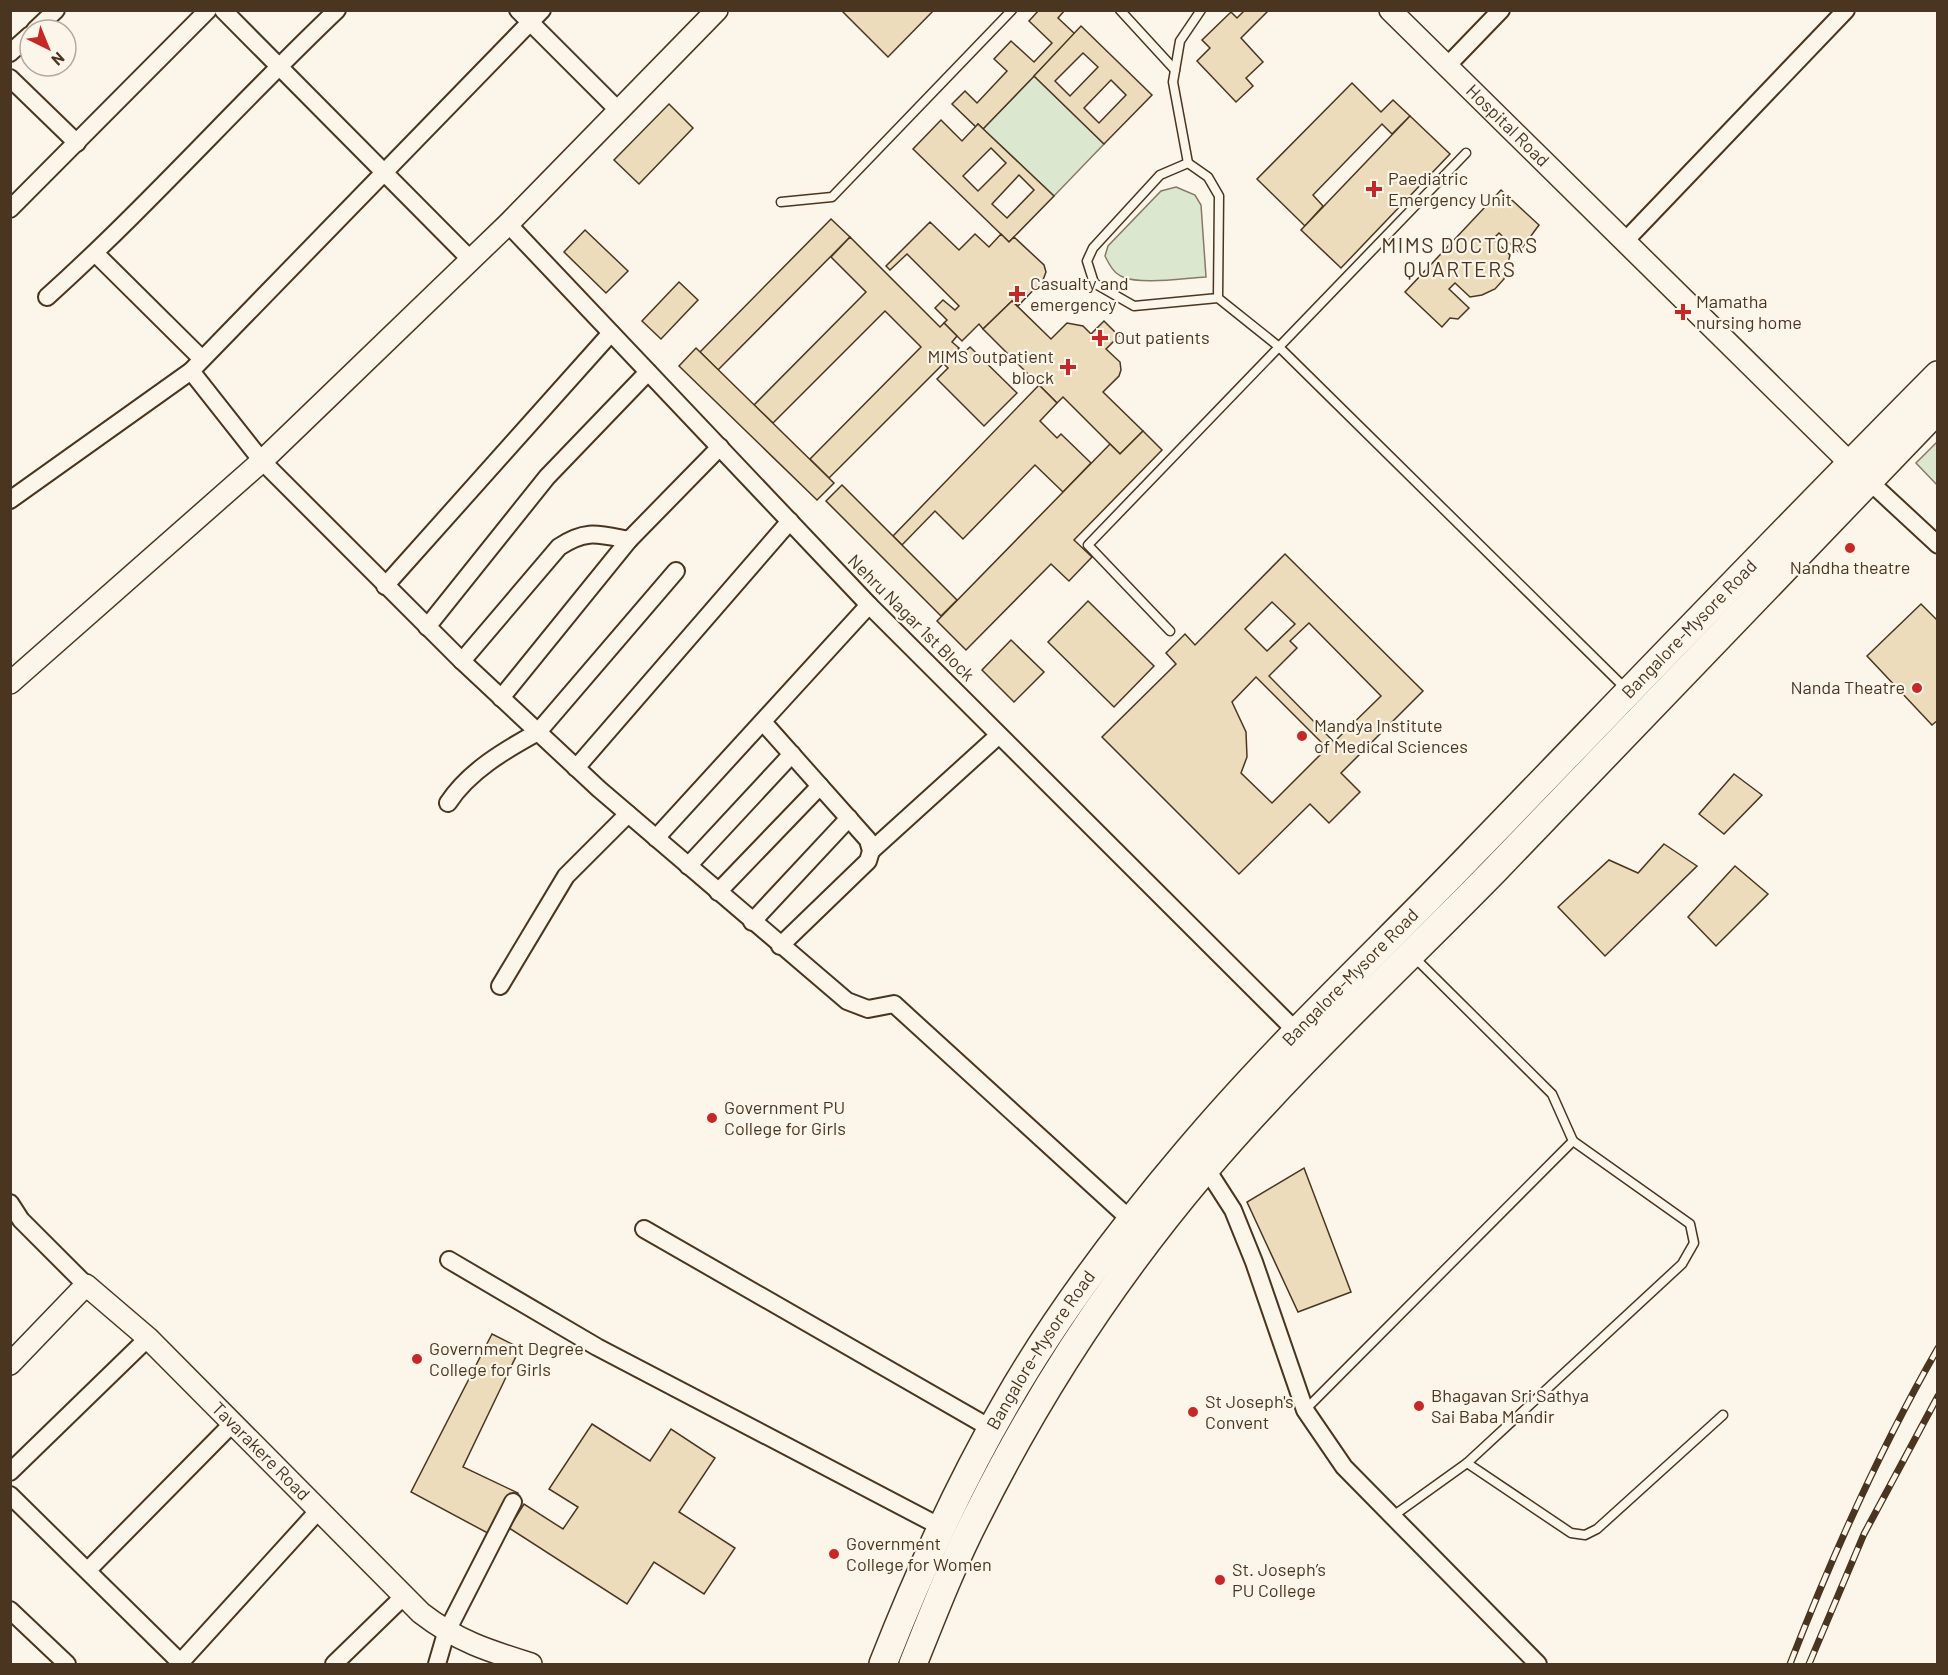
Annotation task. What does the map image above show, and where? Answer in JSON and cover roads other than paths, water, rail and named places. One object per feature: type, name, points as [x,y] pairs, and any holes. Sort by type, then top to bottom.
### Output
[{"type":"main road","name":"Bangalore-Mysore Road","points":[[913,1665],[948,1576],[978,1514],[1063,1363],[1140,1253],[1206,1168],[1282,1086],[1404,945],[1859,472],[1938,375]]},
{"type":"main road","name":"Bangalore-Mysore Road","points":[[1859,472],[1938,409]]},
{"type":"main road","name":"Bangalore-Mysore Road","points":[[883,1665],[941,1527],[992,1429],[1043,1343],[1132,1221],[1188,1150],[1296,1031],[1404,945]]},
{"type":"street","points":[[10,209],[208,10]]},
{"type":"street","points":[[224,10],[277,67],[471,259]]},
{"type":"street","points":[[48,297],[95,254],[277,67],[337,10]]},
{"type":"street","points":[[10,683],[41,659],[262,461],[508,224],[620,112],[717,10]]},
{"type":"street","name":"Hospital Road","points":[[1390,10],[1859,472]]},
{"type":"street","points":[[1447,66],[1501,10]]},
{"type":"street","points":[[1626,240],[1846,10]]},
{"type":"street","points":[[10,500],[197,365],[383,172],[530,14],[620,112]]},
{"type":"street","points":[[10,78],[77,143]]},
{"type":"street","name":"Nehru Nagar 1st Block","points":[[508,224],[869,605],[1296,1031]]},
{"type":"street","points":[[95,254],[197,365],[262,461],[385,586],[576,768],[752,922],[847,1001],[868,1009],[894,1004],[1132,1221]]},
{"type":"street","points":[[385,586],[611,333]]},
{"type":"street","points":[[427,627],[547,477],[648,372]]},
{"type":"street","points":[[501,698],[629,540],[720,447]]},
{"type":"street","points":[[1859,472],[1905,512],[1938,545]]},
{"type":"street","points":[[576,768],[790,521]]},
{"type":"street","points":[[462,661],[559,547],[574,537],[591,532],[629,540]]},
{"type":"street","points":[[448,803],[459,786],[507,749],[538,732],[676,571]]},
{"type":"street","points":[[656,838],[869,605]]},
{"type":"street","points":[[763,722],[868,840],[871,851]]},
{"type":"street","points":[[780,946],[868,861],[871,851],[999,735]]},
{"type":"street","points":[[688,866],[792,754]]},
{"type":"street","points":[[718,892],[820,786]]},
{"type":"street","points":[[500,986],[566,876],[628,814]]},
{"type":"street","points":[[752,922],[849,818]]},
{"type":"street","points":[[1206,1168],[1233,1210],[1305,1410],[1344,1467],[1538,1665]]},
{"type":"street","points":[[10,1203],[16,1224],[86,1285],[10,1364]]},
{"type":"street","points":[[644,1229],[992,1429]]},
{"type":"street","points":[[449,1260],[597,1347],[941,1527]]},
{"type":"street","name":"Tavarakere Road","points":[[86,1285],[148,1338],[404,1596],[446,1632],[478,1648],[531,1665]]},
{"type":"street","points":[[10,1472],[148,1338]]},
{"type":"street","points":[[88,1570],[233,1423]]},
{"type":"street","points":[[10,1495],[181,1664],[319,1510]]},
{"type":"street","points":[[437,1665],[446,1632],[513,1502]]},
{"type":"street","points":[[334,1665],[404,1596]]},
{"type":"street","points":[[10,1610],[67,1665]]},
{"type":"lane","points":[[781,202],[832,196],[1012,10]]},
{"type":"lane","points":[[1201,10],[1180,40],[1173,82],[1188,164],[1208,177],[1219,196],[1218,298]]},
{"type":"lane","points":[[1125,12],[1175,70]]},
{"type":"lane","points":[[1170,631],[1088,544],[1466,153]]},
{"type":"lane","points":[[1188,164],[1160,175],[1093,248],[1087,261],[1094,284],[1134,306],[1218,298],[1278,346],[1639,702]]},
{"type":"lane","points":[[1393,1516],[1467,1463],[1682,1264],[1694,1243],[1690,1224],[1573,1141],[1552,1094],[1404,945]]},
{"type":"lane","points":[[1305,1410],[1573,1141]]},
{"type":"lane","points":[[1467,1463],[1571,1533],[1585,1534],[1597,1529],[1723,1415]]},
{"type":"railway","points":[[1790,1664],[1858,1503],[1896,1425],[1938,1348]]},
{"type":"railway","points":[[1809,1664],[1864,1534],[1938,1396]]},
{"type":"place","name":"Paediatric Emergency Unit","points":[[1374,189]]},
{"type":"place","name":"Casualty and emergency","points":[[1017,294]]},
{"type":"place","name":"Mamatha nursing home","points":[[1683,312]]},
{"type":"place","name":"Out patients","points":[[1100,338]]},
{"type":"place","name":"MIMS outpatient block","points":[[1068,367]]},
{"type":"place","name":"Nandha theatre","points":[[1850,548]]},
{"type":"place","name":"Nanda Theatre","points":[[1917,688]]},
{"type":"place","name":"Mandya Institute of Medical Sciences","points":[[1302,736]]},
{"type":"place","name":"Government PU College for Girls","points":[[712,1118]]},
{"type":"place","name":"Government Degree College for Girls","points":[[417,1359]]},
{"type":"place","name":"Bhagavan Sri Sathya Sai Baba Mandir","points":[[1419,1406]]},
{"type":"place","name":"St Joseph's Convent","points":[[1193,1412]]},
{"type":"place","name":"Government College for Women","points":[[834,1554]]},
{"type":"place","name":"St. Joseph’s PU College","points":[[1220,1580]]},
{"type":"district","name":"MIMS DOCTORS QUARTERS","points":[[1460,258]]}]
